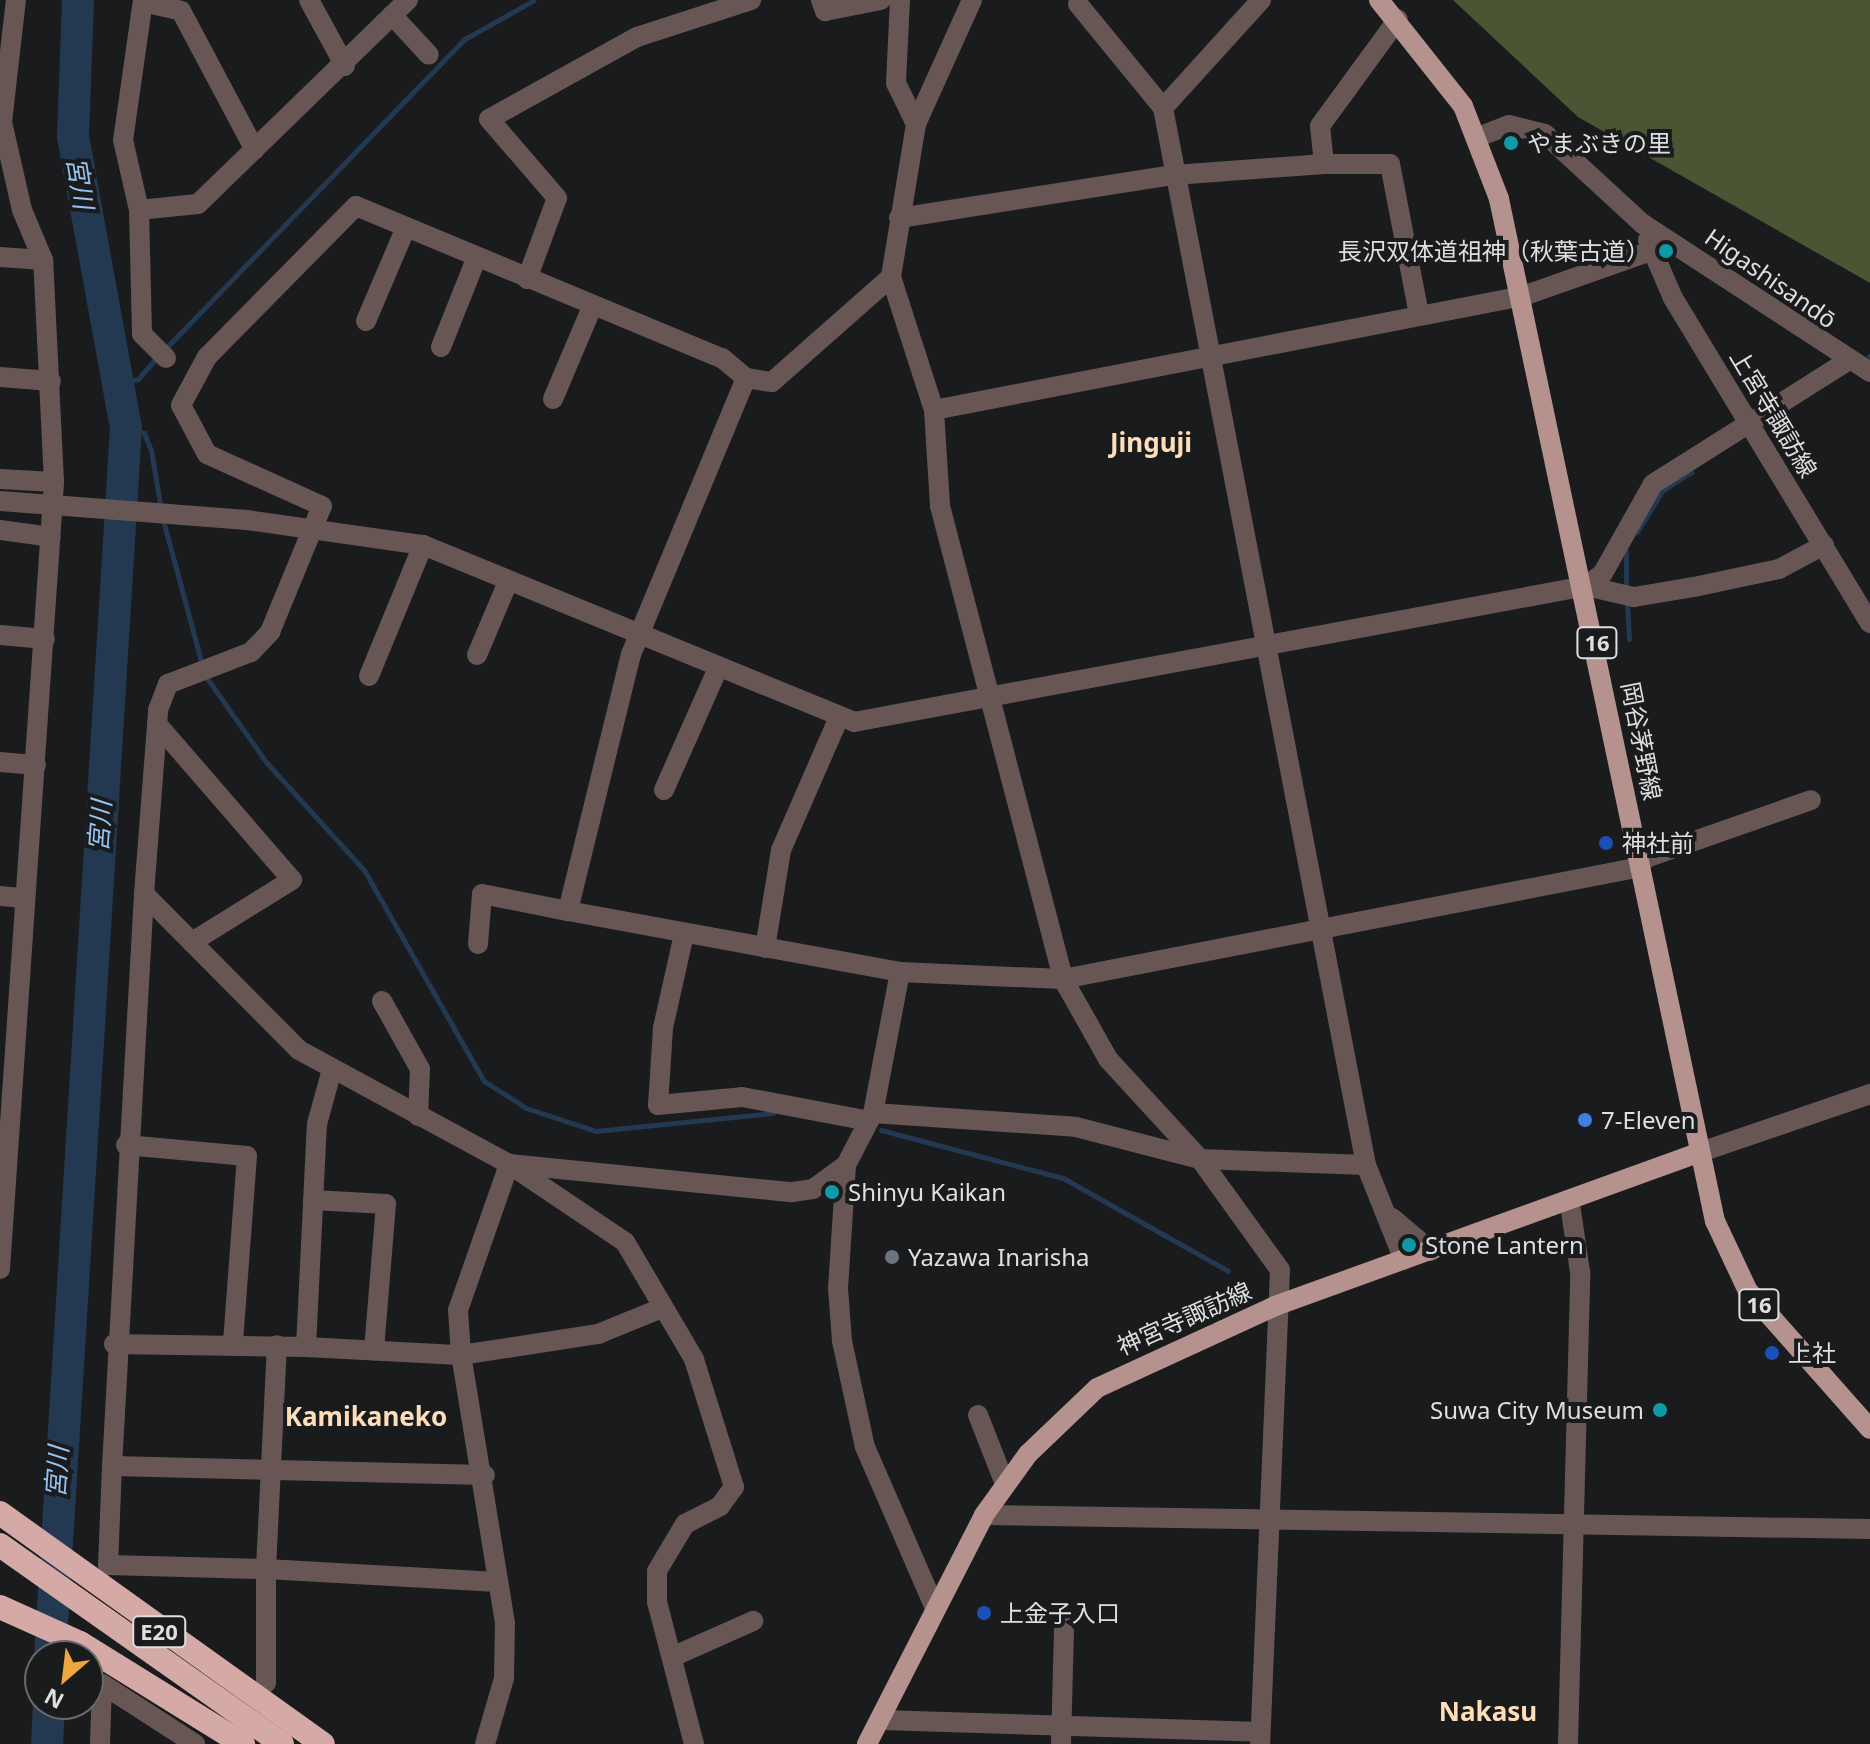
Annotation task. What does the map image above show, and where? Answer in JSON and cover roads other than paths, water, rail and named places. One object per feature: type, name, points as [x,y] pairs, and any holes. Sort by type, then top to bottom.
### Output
[{"type":"highway","name":"E20","points":[[0,1513],[323,1744]]},
{"type":"highway","name":"E20","points":[[0,1545],[282,1744]]},
{"type":"highway","points":[[0,1607],[80,1643],[243,1744]]},
{"type":"main road","name":"岡谷茅野線","points":[[1379,0],[1446,78],[1478,137],[1523,296],[1586,586],[1695,1154],[1727,1253],[1748,1291],[1870,1429]]},
{"type":"main road","name":"神宮寺諏訪線","points":[[867,1744],[882,1720],[934,1606],[984,1515],[1005,1484],[1097,1388],[1275,1306],[1570,1204],[1695,1154]]},
{"type":"street","points":[[0,1269],[54,482],[43,260],[22,210],[2,122],[16,0]]},
{"type":"street","points":[[309,0],[345,66]]},
{"type":"street","points":[[139,210],[198,204],[345,66],[408,0]]},
{"type":"street","points":[[527,279],[557,198],[489,119],[637,37],[751,0]]},
{"type":"street","points":[[821,0],[825,11],[881,0]]},
{"type":"street","points":[[900,0],[896,83],[916,124]]},
{"type":"street","points":[[882,1720],[1061,1735],[1260,1738],[1277,1257],[1200,1159],[1108,1059],[1063,979],[996,701],[940,506],[934,410],[891,277],[916,124],[972,0]]},
{"type":"street","points":[[1163,108],[1261,0]]},
{"type":"street","points":[[166,358],[148,341],[141,324],[139,210],[123,140],[143,1],[181,11],[255,150]]},
{"type":"street","points":[[1078,4],[1163,108],[1206,356],[1366,1165],[1390,1216],[1404,1260]]},
{"type":"street","points":[[392,15],[429,55]]},
{"type":"street","points":[[1324,164],[1320,126],[1398,19]]},
{"type":"street","name":"Higashisandō","points":[[1478,137],[1509,125],[1545,134],[1643,224],[1846,362],[1869,371]]},
{"type":"street","points":[[899,218],[1174,175],[1324,164],[1390,164],[1419,314]]},
{"type":"street","points":[[498,1582],[266,1569],[108,1565],[114,1344],[157,724],[168,684],[187,671],[220,665],[251,652],[270,632],[322,506],[207,454],[184,419],[188,380],[290,265],[356,206],[476,259],[722,358],[746,378],[772,382],[891,277]]},
{"type":"street","name":"上宮寺諏訪線","points":[[1643,224],[1651,251],[1870,623]]},
{"type":"street","points":[[366,321],[406,227]]},
{"type":"street","points":[[934,410],[1523,296],[1651,251]]},
{"type":"street","points":[[0,257],[43,260]]},
{"type":"street","points":[[441,347],[476,259]]},
{"type":"street","points":[[553,399],[592,307]]},
{"type":"street","points":[[1586,586],[1603,573],[1653,484],[1846,362]]},
{"type":"street","points":[[0,377],[51,381]]},
{"type":"street","points":[[568,911],[638,633],[746,378]]},
{"type":"street","points":[[0,479],[54,482]]},
{"type":"street","points":[[0,501],[315,526],[423,545],[839,717],[875,721],[996,701],[1586,586],[1634,597],[1779,569],[1824,545]]},
{"type":"street","points":[[0,530],[51,537]]},
{"type":"street","points":[[369,676],[423,545]]},
{"type":"street","points":[[477,655],[508,582]]},
{"type":"street","points":[[0,635],[45,639]]},
{"type":"street","points":[[664,790],[718,668]]},
{"type":"street","points":[[765,948],[781,850],[839,717]]},
{"type":"street","points":[[157,724],[292,880],[192,942]]},
{"type":"street","points":[[0,762],[36,765]]},
{"type":"street","points":[[478,944],[482,894],[900,972],[1063,979],[1640,864],[1811,800]]},
{"type":"street","points":[[144,894],[299,1050],[509,1164],[625,1242],[694,1359],[734,1487],[720,1506],[685,1524],[657,1571],[672,1657],[694,1744]]},
{"type":"street","points":[[0,896],[24,898]]},
{"type":"street","points":[[684,934],[663,1028],[658,1105],[742,1097],[871,1117],[1076,1127],[1200,1159],[1366,1165]]},
{"type":"street","points":[[900,972],[871,1117],[846,1165],[838,1288],[851,1392],[865,1447],[934,1606]]},
{"type":"street","points":[[382,1001],[420,1069],[418,1116]]},
{"type":"street","points":[[306,1347],[317,1124],[332,1069]]},
{"type":"street","points":[[1695,1154],[1870,1094]]},
{"type":"street","points":[[126,1145],[247,1156],[233,1343]]},
{"type":"street","points":[[509,1164],[792,1192],[813,1189],[846,1165]]},
{"type":"street","points":[[485,1744],[504,1678],[498,1582],[485,1475],[461,1355],[458,1310],[509,1164]]},
{"type":"street","points":[[313,1200],[386,1204],[374,1351]]},
{"type":"street","points":[[1568,1744],[1580,1272],[1570,1204]]},
{"type":"street","points":[[1390,1216],[1431,1251]]},
{"type":"street","points":[[114,1344],[233,1343],[461,1355],[598,1334],[662,1308]]},
{"type":"street","points":[[266,1683],[266,1569],[277,1345]]},
{"type":"street","points":[[978,1415],[1005,1484]]},
{"type":"street","points":[[112,1466],[485,1475]]},
{"type":"street","points":[[984,1515],[1870,1529]]},
{"type":"street","points":[[672,1657],[753,1621]]},
{"type":"street","points":[[1061,1735],[1064,1626]]},
{"type":"street","points":[[100,1744],[102,1684],[195,1744]]},
{"type":"waterway","name":"宮川","points":[[51,1640],[126,428],[73,137],[78,0]]},
{"type":"waterway","points":[[165,349],[463,40],[534,0]]},
{"type":"waterway","points":[[120,382],[138,379],[158,356]]},
{"type":"waterway","points":[[126,428],[144,433],[151,450],[161,510]]},
{"type":"waterway","points":[[1637,532],[1662,491],[1691,472]]},
{"type":"waterway","points":[[163,520],[202,665]]},
{"type":"waterway","points":[[1626,551],[1626,588]]},
{"type":"waterway","points":[[1627,602],[1629,639]]},
{"type":"waterway","points":[[204,674],[266,762],[364,870],[484,1081],[526,1108],[596,1131],[773,1113]]},
{"type":"waterway","points":[[881,1130],[1063,1178],[1228,1271]]},
{"type":"waterway","name":"宮川","points":[[47,1744],[48,1720]]},
{"type":"place","name":"やまぶきの里","points":[[1511,143]]},
{"type":"place","name":"長沢双体道祖神（秋葉古道）","points":[[1666,251]]},
{"type":"place","name":"神社前","points":[[1606,843]]},
{"type":"place","name":"7-Eleven","points":[[1585,1120]]},
{"type":"place","name":"Shinyu Kaikan","points":[[832,1192]]},
{"type":"place","name":"Stone Lantern","points":[[1409,1245]]},
{"type":"place","name":"Yazawa Inarisha","points":[[892,1257]]},
{"type":"place","name":"上社","points":[[1772,1353]]},
{"type":"place","name":"Suwa City Museum","points":[[1660,1410]]},
{"type":"place","name":"上金子入口","points":[[984,1613]]},
{"type":"district","name":"Jinguji","points":[[1151,443]]},
{"type":"district","name":"Kamikaneko","points":[[366,1417]]},
{"type":"district","name":"Nakasu","points":[[1488,1712]]}]
